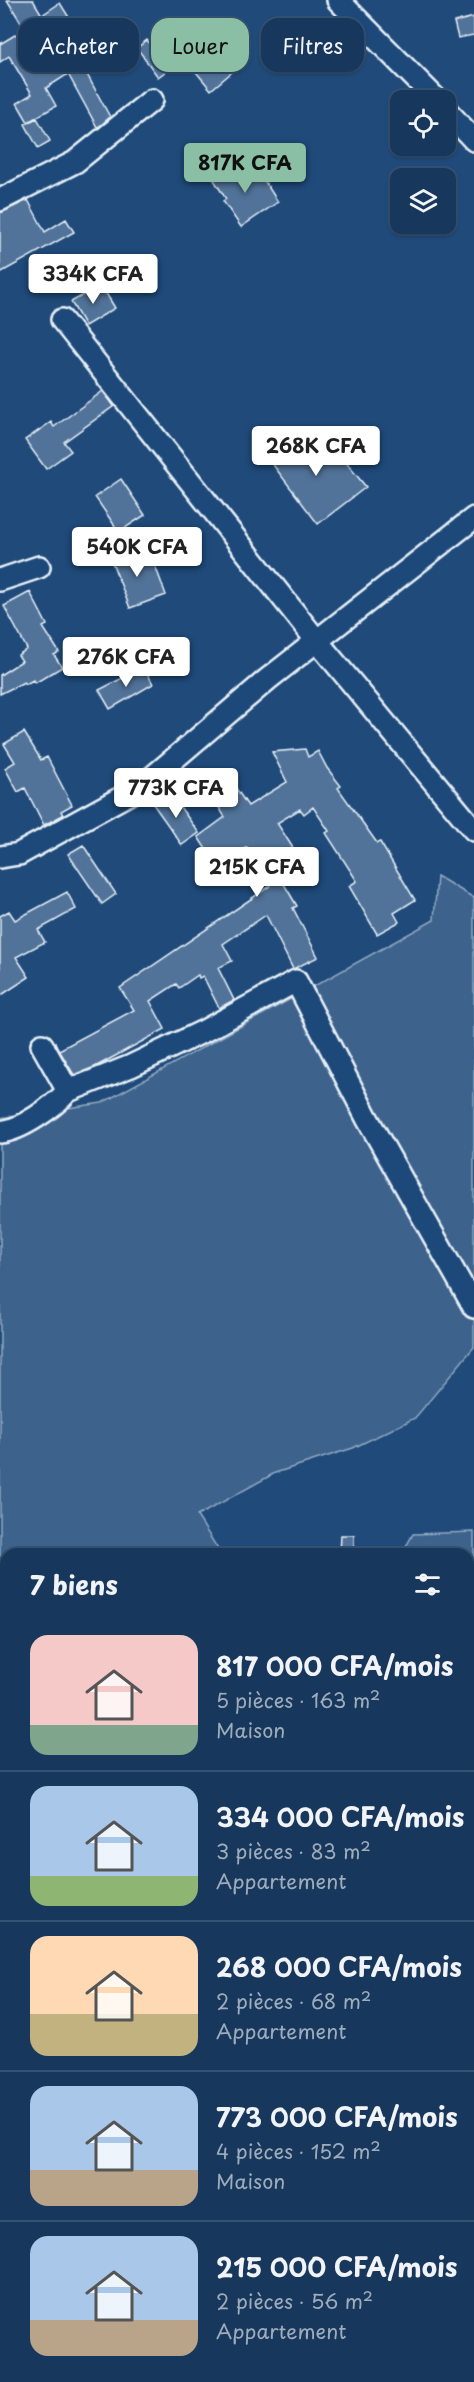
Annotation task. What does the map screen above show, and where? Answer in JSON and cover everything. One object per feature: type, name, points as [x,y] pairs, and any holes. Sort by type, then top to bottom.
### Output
[{"type":"street","points":[[338,0],[426,90]]},
{"type":"street","points":[[0,200],[75,162],[152,100]]},
{"type":"street","points":[[456,121],[474,140]]},
{"type":"street","points":[[62,320],[317,641],[474,830]]},
{"type":"street","points":[[0,857],[19,854],[141,787],[268,679],[474,518]]},
{"type":"street","points":[[0,580],[39,567]]},
{"type":"street","points":[[0,1132],[11,1131],[20,1126],[56,1104],[68,1091],[131,1066],[204,1031],[296,981],[367,1118],[474,1306]]},
{"type":"street","points":[[42,1045],[68,1091]]},
{"type":"shaded area","points":[[437,876],[474,898],[474,1347],[415,1418],[353,1448],[275,1473],[197,1516],[217,1548],[0,1548],[0,1118],[102,1103],[434,920]]},
{"type":"shaded area","points":[[474,1532],[474,1548],[405,1548],[413,1534]]},
{"type":"building","points":[[7,0],[33,0],[42,15],[60,3],[69,18],[18,18]]},
{"type":"building","points":[[474,17],[474,35],[458,38],[454,22]]},
{"type":"building","points":[[18,33],[18,71],[9,56],[0,62],[0,44]]},
{"type":"building","points":[[147,40],[151,45],[151,67],[139,51],[139,46]]},
{"type":"building","points":[[19,72],[86,72],[110,117],[97,127],[68,74],[46,88],[56,106],[28,122],[17,103],[32,94]]},
{"type":"building","points":[[154,72],[165,72],[158,77]]},
{"type":"building","points":[[196,72],[232,72],[211,90]]},
{"type":"building","points":[[37,118],[50,141],[38,148],[25,124]]},
{"type":"building","points":[[242,162],[255,182],[262,177],[278,202],[241,227],[223,201],[226,199],[214,180]]},
{"type":"building","points":[[28,200],[45,232],[66,219],[74,232],[0,273],[0,213]]},
{"type":"building","points":[[101,285],[115,308],[85,326],[71,302]]},
{"type":"building","points":[[103,391],[114,406],[64,442],[71,451],[46,469],[25,440],[51,422],[54,427]]},
{"type":"building","points":[[303,431],[330,464],[340,455],[366,487],[318,524],[267,457]]},
{"type":"building","points":[[121,479],[145,515],[119,532],[95,497]]},
{"type":"building","points":[[123,545],[128,558],[138,554],[141,564],[153,560],[166,595],[130,608],[110,557],[112,556],[110,551]]},
{"type":"building","points":[[30,592],[47,625],[43,627],[59,652],[54,655],[62,667],[35,683],[33,680],[26,684],[24,682],[0,694],[0,675],[22,661],[18,655],[27,649],[4,606]]},
{"type":"building","points":[[144,667],[153,684],[110,709],[99,690]]},
{"type":"building","points":[[24,732],[41,760],[47,757],[72,805],[61,811],[63,815],[44,825],[25,788],[18,792],[5,768],[15,762],[4,744]]},
{"type":"building","points":[[305,749],[308,757],[318,751],[327,768],[341,786],[338,788],[377,843],[380,842],[415,900],[394,913],[399,922],[377,934],[349,886],[357,881],[326,833],[329,831],[313,807],[304,814],[300,809],[277,823],[293,848],[271,862],[297,906],[293,908],[318,957],[293,969],[266,915],[223,944],[232,961],[218,968],[234,1000],[219,1008],[203,976],[199,978],[198,975],[179,988],[176,984],[150,1001],[165,1029],[95,1067],[74,1075],[59,1050],[134,1010],[120,988],[270,886],[247,847],[217,866],[198,837],[225,817],[215,801],[235,787],[248,806],[287,782],[272,752]]},
{"type":"building","points":[[170,793],[199,833],[182,845],[153,804]]},
{"type":"building","points":[[83,845],[116,894],[102,904],[68,854]]},
{"type":"building","points":[[67,892],[76,909],[38,930],[45,942],[16,957],[29,977],[0,996],[0,916],[9,911],[15,920]]},
{"type":"building","points":[[341,1535],[354,1535],[354,1548],[340,1548]]}]
